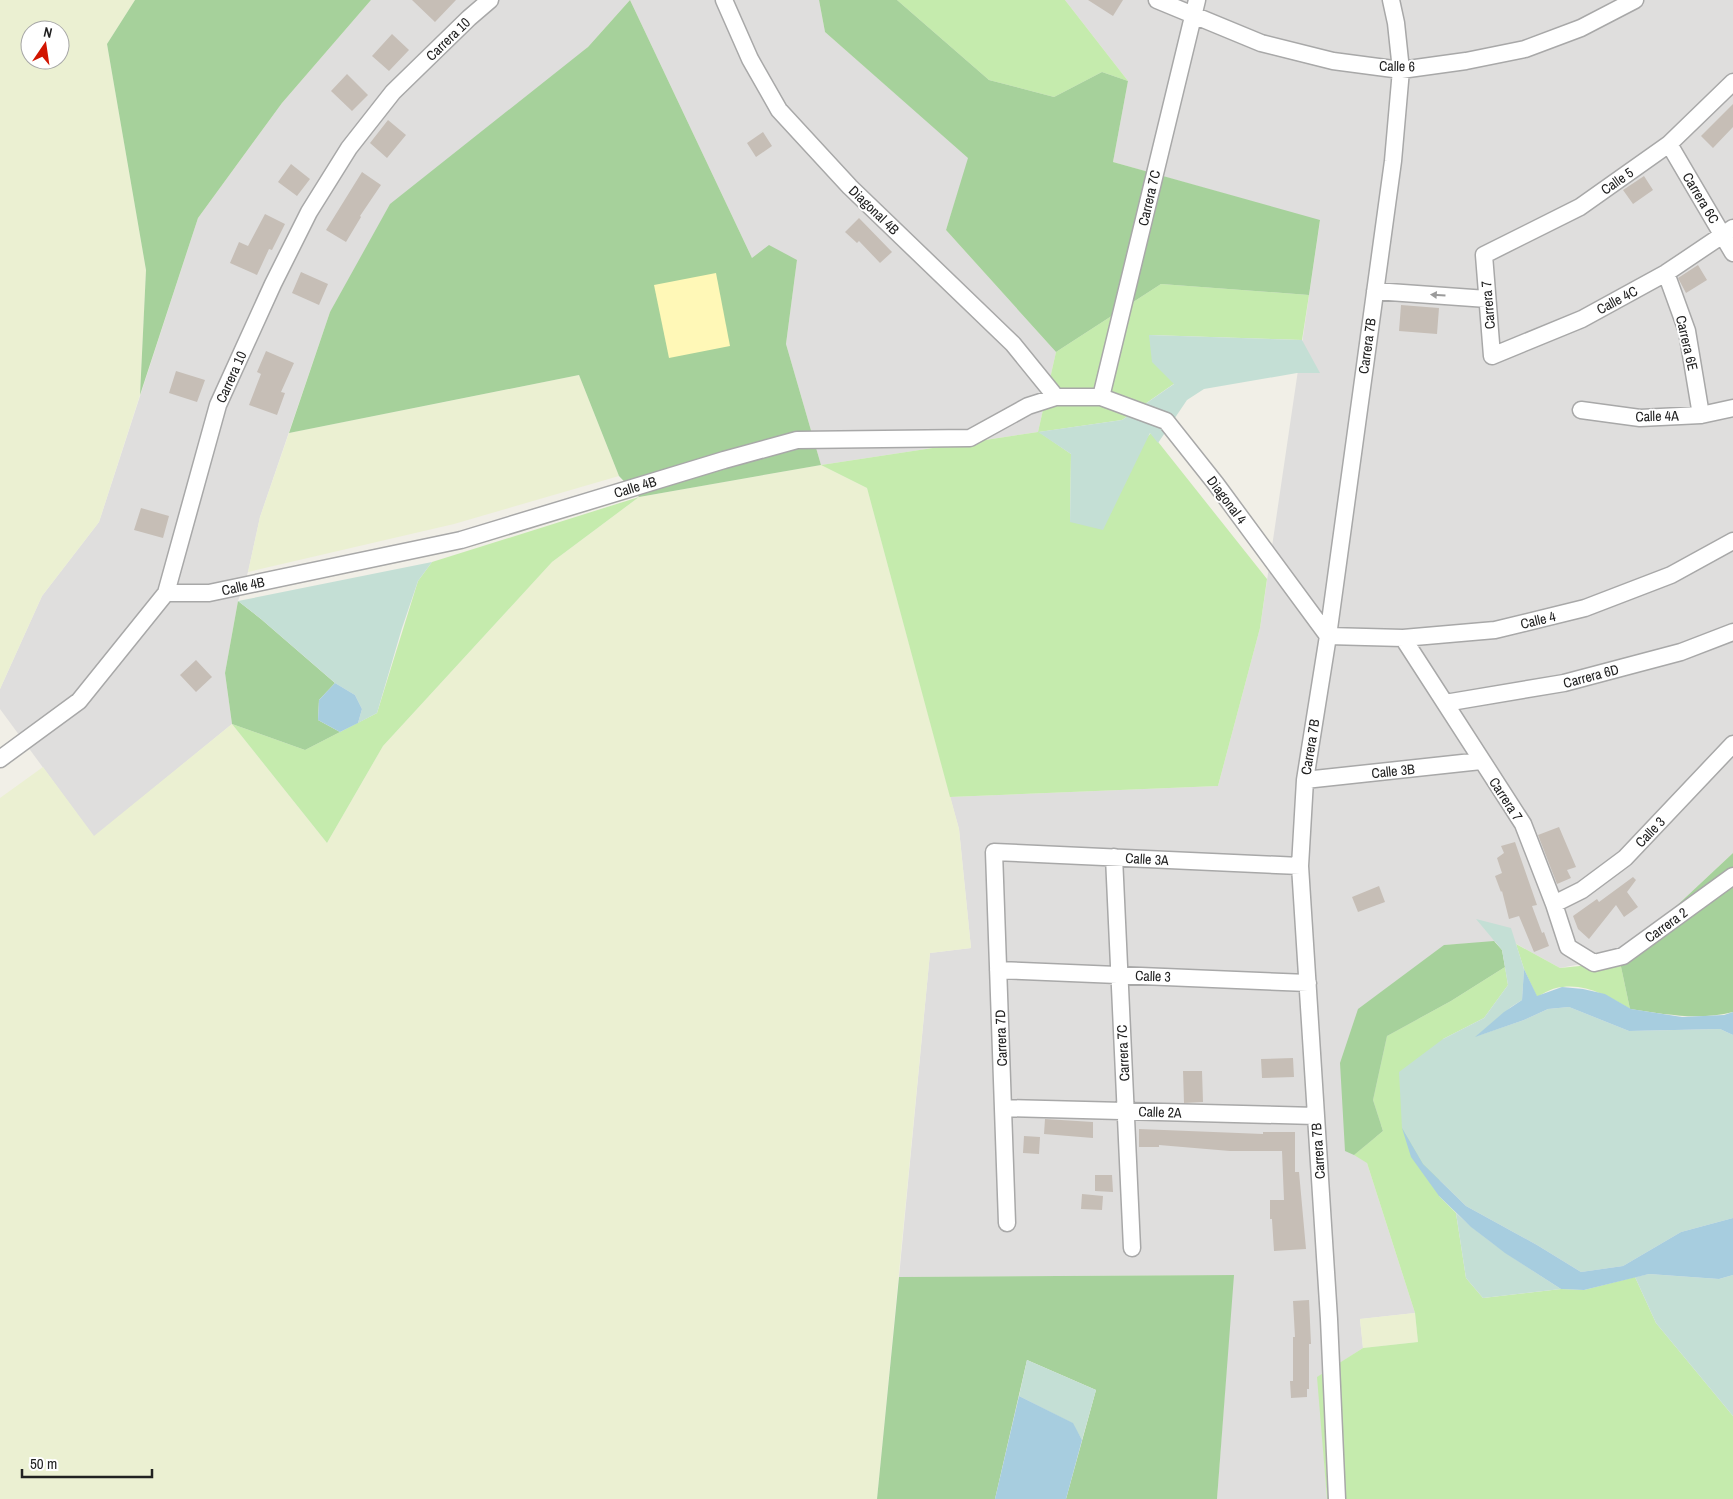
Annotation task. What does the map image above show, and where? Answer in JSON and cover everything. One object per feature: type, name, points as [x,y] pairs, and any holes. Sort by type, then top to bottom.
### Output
[{"type":"street","name":"Carrera 10","points":[[0,759],[79,701],[166,594],[218,405],[273,284],[309,212],[349,148],[394,92],[469,18],[490,0]]},
{"type":"street","name":"Diagonal 4B","points":[[724,0],[750,59],[779,110],[850,187],[1013,344],[1056,397]]},
{"type":"street","name":"Calle 6","points":[[1158,0],[1195,7],[1261,43],[1333,61],[1401,70],[1466,61],[1525,49],[1581,28],[1635,0]]},
{"type":"street","name":"Carrera 7B","points":[[1337,1499],[1329,1319],[1300,866],[1305,780],[1328,636],[1393,161],[1401,70],[1396,24],[1391,0]]},
{"type":"street","name":"Carrera 7C","points":[[1101,397],[1195,7]]},
{"type":"street","name":"Calle 5","points":[[1484,255],[1580,207],[1668,144],[1733,82]]},
{"type":"street","name":"Carrera 6C","points":[[1668,144],[1728,232],[1733,253]]},
{"type":"street","name":"Calle 4C","points":[[1492,356],[1582,320],[1666,274],[1728,232]]},
{"type":"street","name":"Carrera 7","points":[[1484,255],[1492,356]]},
{"type":"street","name":"Carrera 6E","points":[[1666,274],[1687,331],[1701,415]]},
{"type":"street","points":[[1375,291],[1487,298]]},
{"type":"street","name":"Calle 4B","points":[[166,594],[209,593],[461,540],[797,440],[970,438],[1028,406],[1056,397],[1101,397]]},
{"type":"street","name":"Diagonal 4","points":[[1101,397],[1166,420],[1216,484],[1328,636]]},
{"type":"street","name":"Calle 4A","points":[[1581,410],[1640,418],[1701,415],[1733,408]]},
{"type":"street","name":"Calle 4","points":[[1328,636],[1403,638],[1495,630],[1585,608],[1671,575],[1733,541]]},
{"type":"street","name":"Carrera 6D","points":[[1445,703],[1564,683],[1681,652],[1733,632]]},
{"type":"street","name":"Carrera 7","points":[[1403,638],[1523,824],[1554,904],[1568,947],[1594,962]]},
{"type":"street","name":"Calle 3","points":[[1554,904],[1582,890],[1625,858],[1733,744]]},
{"type":"street","name":"Calle 3B","points":[[1305,780],[1481,761]]},
{"type":"street","name":"Calle 3A","points":[[994,852],[1300,866]]},
{"type":"street","name":"Carrera 7D","points":[[994,852],[1007,1223]]},
{"type":"street","name":"Carrera 7C","points":[[1114,857],[1132,1248]]},
{"type":"street","name":"Carrera 2","points":[[1594,962],[1624,956],[1733,876]]},
{"type":"street","name":"Calle 3","points":[[998,970],[1308,983]]},
{"type":"street","name":"Calle 2A","points":[[1003,1108],[1316,1116]]},
{"type":"shaded area","points":[[371,0],[630,0],[588,47],[330,312],[260,517],[248,572],[238,601],[225,673],[232,724],[94,837],[0,709],[0,689],[42,596],[99,522],[198,218],[282,103]]},
{"type":"shaded area","points":[[630,0],[819,0],[825,32],[969,158],[946,230],[1056,352],[1038,432],[821,465],[786,344],[797,260],[752,258]]},
{"type":"shaded area","points":[[1065,0],[1733,0],[1733,853],[1623,956],[1560,968],[1511,941],[1444,945],[1367,1163],[1415,1313],[1360,1319],[1363,1348],[1318,1377],[1327,1499],[1217,1499],[1233,1275],[899,1277],[930,953],[971,948],[959,829],[950,797],[1218,786],[1260,628],[1320,221],[1113,162],[1128,81]]},
{"type":"shaded area","points":[[1149,335],[1302,340],[1320,373],[1297,373],[1204,389],[1187,400],[1158,443],[1150,433],[1103,530],[1070,522],[1071,454],[1038,432],[1122,420],[1174,384],[1152,362]]},
{"type":"shaded area","points":[[432,562],[418,581],[377,713],[358,723],[362,709],[355,695],[335,683],[238,601]]},
{"type":"shaded area","points":[[335,683],[355,695],[362,709],[358,723],[340,732],[318,720],[319,700]]},
{"type":"shaded area","points":[[1476,919],[1511,928],[1524,969],[1522,1000],[1477,1036],[1524,1020],[1548,1009],[1569,1007],[1629,1031],[1720,1029],[1733,1035],[1733,1218],[1681,1232],[1623,1266],[1581,1272],[1537,1245],[1466,1206],[1423,1164],[1402,1128],[1399,1072],[1443,1039],[1484,1018],[1508,985],[1502,950]]},
{"type":"shaded area","points":[[1524,969],[1537,996],[1562,987],[1605,994],[1631,1009],[1682,1017],[1724,1015],[1733,1012],[1733,1035],[1720,1029],[1629,1031],[1569,1007],[1548,1009],[1524,1020],[1475,1037],[1504,1012],[1522,1000]]},
{"type":"shaded area","points":[[1402,1128],[1423,1164],[1466,1206],[1537,1245],[1581,1272],[1623,1266],[1681,1232],[1733,1218],[1733,1275],[1719,1279],[1649,1274],[1584,1290],[1561,1289],[1505,1253],[1471,1227],[1439,1196],[1411,1157]]},
{"type":"shaded area","points":[[1456,1213],[1494,1244],[1561,1289],[1483,1298],[1466,1278]]},
{"type":"shaded area","points":[[1649,1274],[1719,1279],[1733,1275],[1733,1416],[1656,1323],[1635,1277]]},
{"type":"shaded area","points":[[1027,1360],[1096,1390],[1082,1440],[1072,1423],[1019,1396]]},
{"type":"shaded area","points":[[1019,1396],[1073,1423],[1082,1440],[1066,1499],[995,1499]]},
{"type":"green space","points":[[0,0],[135,0],[107,44],[146,270],[140,395],[99,522],[42,596],[0,689]]},
{"type":"green space","points":[[135,0],[371,0],[282,103],[198,218],[140,395],[146,270],[107,44]]},
{"type":"green space","points":[[630,0],[752,258],[769,245],[797,260],[786,344],[821,465],[639,497],[619,476],[579,375],[289,433],[330,312],[390,204],[588,47]]},
{"type":"green space","points":[[819,0],[897,0],[989,80],[1054,97],[1102,72],[1128,81],[1113,162],[1320,220],[1309,295],[1161,284],[1056,352],[946,230],[968,158],[825,32]]},
{"type":"green space","points":[[897,0],[1065,0],[1128,81],[1102,72],[1054,97],[989,80]]},
{"type":"green space","points":[[1161,284],[1309,295],[1302,340],[1150,335],[1153,362],[1175,383],[1122,420],[1039,432],[1071,454],[1070,522],[1151,433],[1267,579],[1260,628],[1218,786],[950,797],[867,488],[821,465],[1038,432],[1056,352]]},
{"type":"green space","points":[[579,375],[619,476],[454,524],[248,572],[260,517],[289,433]]},
{"type":"green space","points":[[821,465],[867,488],[959,829],[971,948],[930,953],[877,1499],[0,1499],[0,798],[43,767],[94,836],[232,724],[327,843],[383,746],[552,562],[639,497]]},
{"type":"green space","points":[[639,497],[552,562],[383,746],[327,843],[232,724],[305,750],[377,713],[418,581],[432,562]]},
{"type":"green space","points":[[238,601],[335,683],[319,700],[318,720],[340,732],[305,750],[232,724],[225,673]]},
{"type":"green space","points":[[1733,853],[1733,1012],[1720,1015],[1694,1016],[1669,1015],[1630,1009],[1620,962],[1655,926]]},
{"type":"green space","points":[[1494,941],[1502,950],[1505,967],[1451,1001],[1387,1036],[1373,1100],[1383,1131],[1354,1155],[1345,1151],[1340,1063],[1358,1009],[1444,945]]},
{"type":"green space","points":[[1516,944],[1560,968],[1620,962],[1630,1009],[1606,996],[1581,987],[1560,987],[1537,997],[1524,969]]},
{"type":"green space","points":[[1505,967],[1508,985],[1484,1018],[1443,1039],[1439,1196],[1456,1213],[1466,1278],[1483,1298],[1561,1289],[1584,1290],[1635,1277],[1656,1323],[1733,1416],[1733,1499],[1327,1499],[1317,1377],[1363,1348],[1418,1342],[1415,1313],[1367,1163],[1354,1155],[1383,1131],[1373,1100],[1387,1036],[1451,1001]]},
{"type":"green space","points":[[1234,1275],[1217,1499],[1066,1499],[1096,1390],[1027,1360],[995,1499],[877,1499],[899,1277]]},
{"type":"green space","points":[[1415,1313],[1418,1342],[1363,1348],[1360,1319]]},
{"type":"sand","points":[[716,273],[730,346],[669,358],[654,285]]},
{"type":"building","points":[[412,0],[456,0],[435,22]]},
{"type":"building","points":[[1088,0],[1123,0],[1113,16]]},
{"type":"building","points":[[392,34],[409,50],[389,71],[372,56]]},
{"type":"building","points":[[347,74],[368,95],[352,111],[331,91]]},
{"type":"building","points":[[1733,104],[1733,127],[1713,148],[1701,136]]},
{"type":"building","points":[[388,120],[406,135],[387,158],[370,143]]},
{"type":"building","points":[[763,132],[772,146],[756,157],[747,143]]},
{"type":"building","points":[[291,164],[310,179],[297,196],[278,182]]},
{"type":"building","points":[[362,172],[381,185],[360,216],[346,242],[326,230]]},
{"type":"building","points":[[1644,176],[1653,190],[1633,204],[1623,190]]},
{"type":"building","points":[[265,214],[285,224],[272,250],[269,249],[257,275],[230,263],[239,242],[248,246]]},
{"type":"building","points":[[859,218],[892,252],[880,263],[859,241],[857,243],[845,232]]},
{"type":"building","points":[[1698,265],[1707,280],[1686,293],[1678,278]]},
{"type":"building","points":[[301,272],[328,284],[319,305],[292,293]]},
{"type":"building","points":[[1401,305],[1439,308],[1437,334],[1399,331]]},
{"type":"building","points":[[266,351],[294,363],[281,392],[285,393],[277,415],[249,405],[261,374],[257,372]]},
{"type":"building","points":[[176,371],[205,380],[197,402],[169,393]]},
{"type":"building","points":[[141,508],[169,516],[163,538],[134,530]]},
{"type":"building","points":[[196,660],[212,677],[196,692],[180,675]]},
{"type":"building","points":[[1559,827],[1576,867],[1567,870],[1571,878],[1557,884],[1538,835]]},
{"type":"building","points":[[1515,842],[1537,905],[1532,906],[1549,946],[1534,952],[1519,916],[1509,919],[1502,891],[1495,876],[1502,873],[1497,858],[1504,853],[1501,846]]},
{"type":"building","points":[[1633,877],[1636,880],[1627,892],[1638,907],[1624,917],[1616,905],[1589,939],[1578,929],[1573,916],[1597,899],[1599,902]]},
{"type":"building","points":[[1379,886],[1385,902],[1358,912],[1352,897]]},
{"type":"building","points":[[1293,1058],[1294,1077],[1262,1078],[1261,1059]]},
{"type":"building","points":[[1183,1071],[1202,1071],[1203,1102],[1184,1103]]},
{"type":"building","points":[[1045,1119],[1093,1122],[1093,1138],[1044,1134]]},
{"type":"building","points":[[1139,1129],[1263,1134],[1263,1132],[1295,1132],[1295,1172],[1299,1172],[1306,1249],[1274,1251],[1270,1200],[1284,1200],[1282,1151],[1230,1151],[1159,1145],[1159,1147],[1139,1147]]},
{"type":"building","points":[[1024,1136],[1040,1137],[1039,1154],[1023,1153]]},
{"type":"building","points":[[1095,1175],[1112,1175],[1113,1192],[1095,1191]]},
{"type":"building","points":[[1082,1194],[1103,1196],[1102,1210],[1081,1209]]},
{"type":"building","points":[[1309,1300],[1311,1344],[1309,1344],[1309,1389],[1307,1389],[1307,1397],[1291,1398],[1290,1381],[1293,1381],[1293,1337],[1295,1337],[1293,1301]]}]
